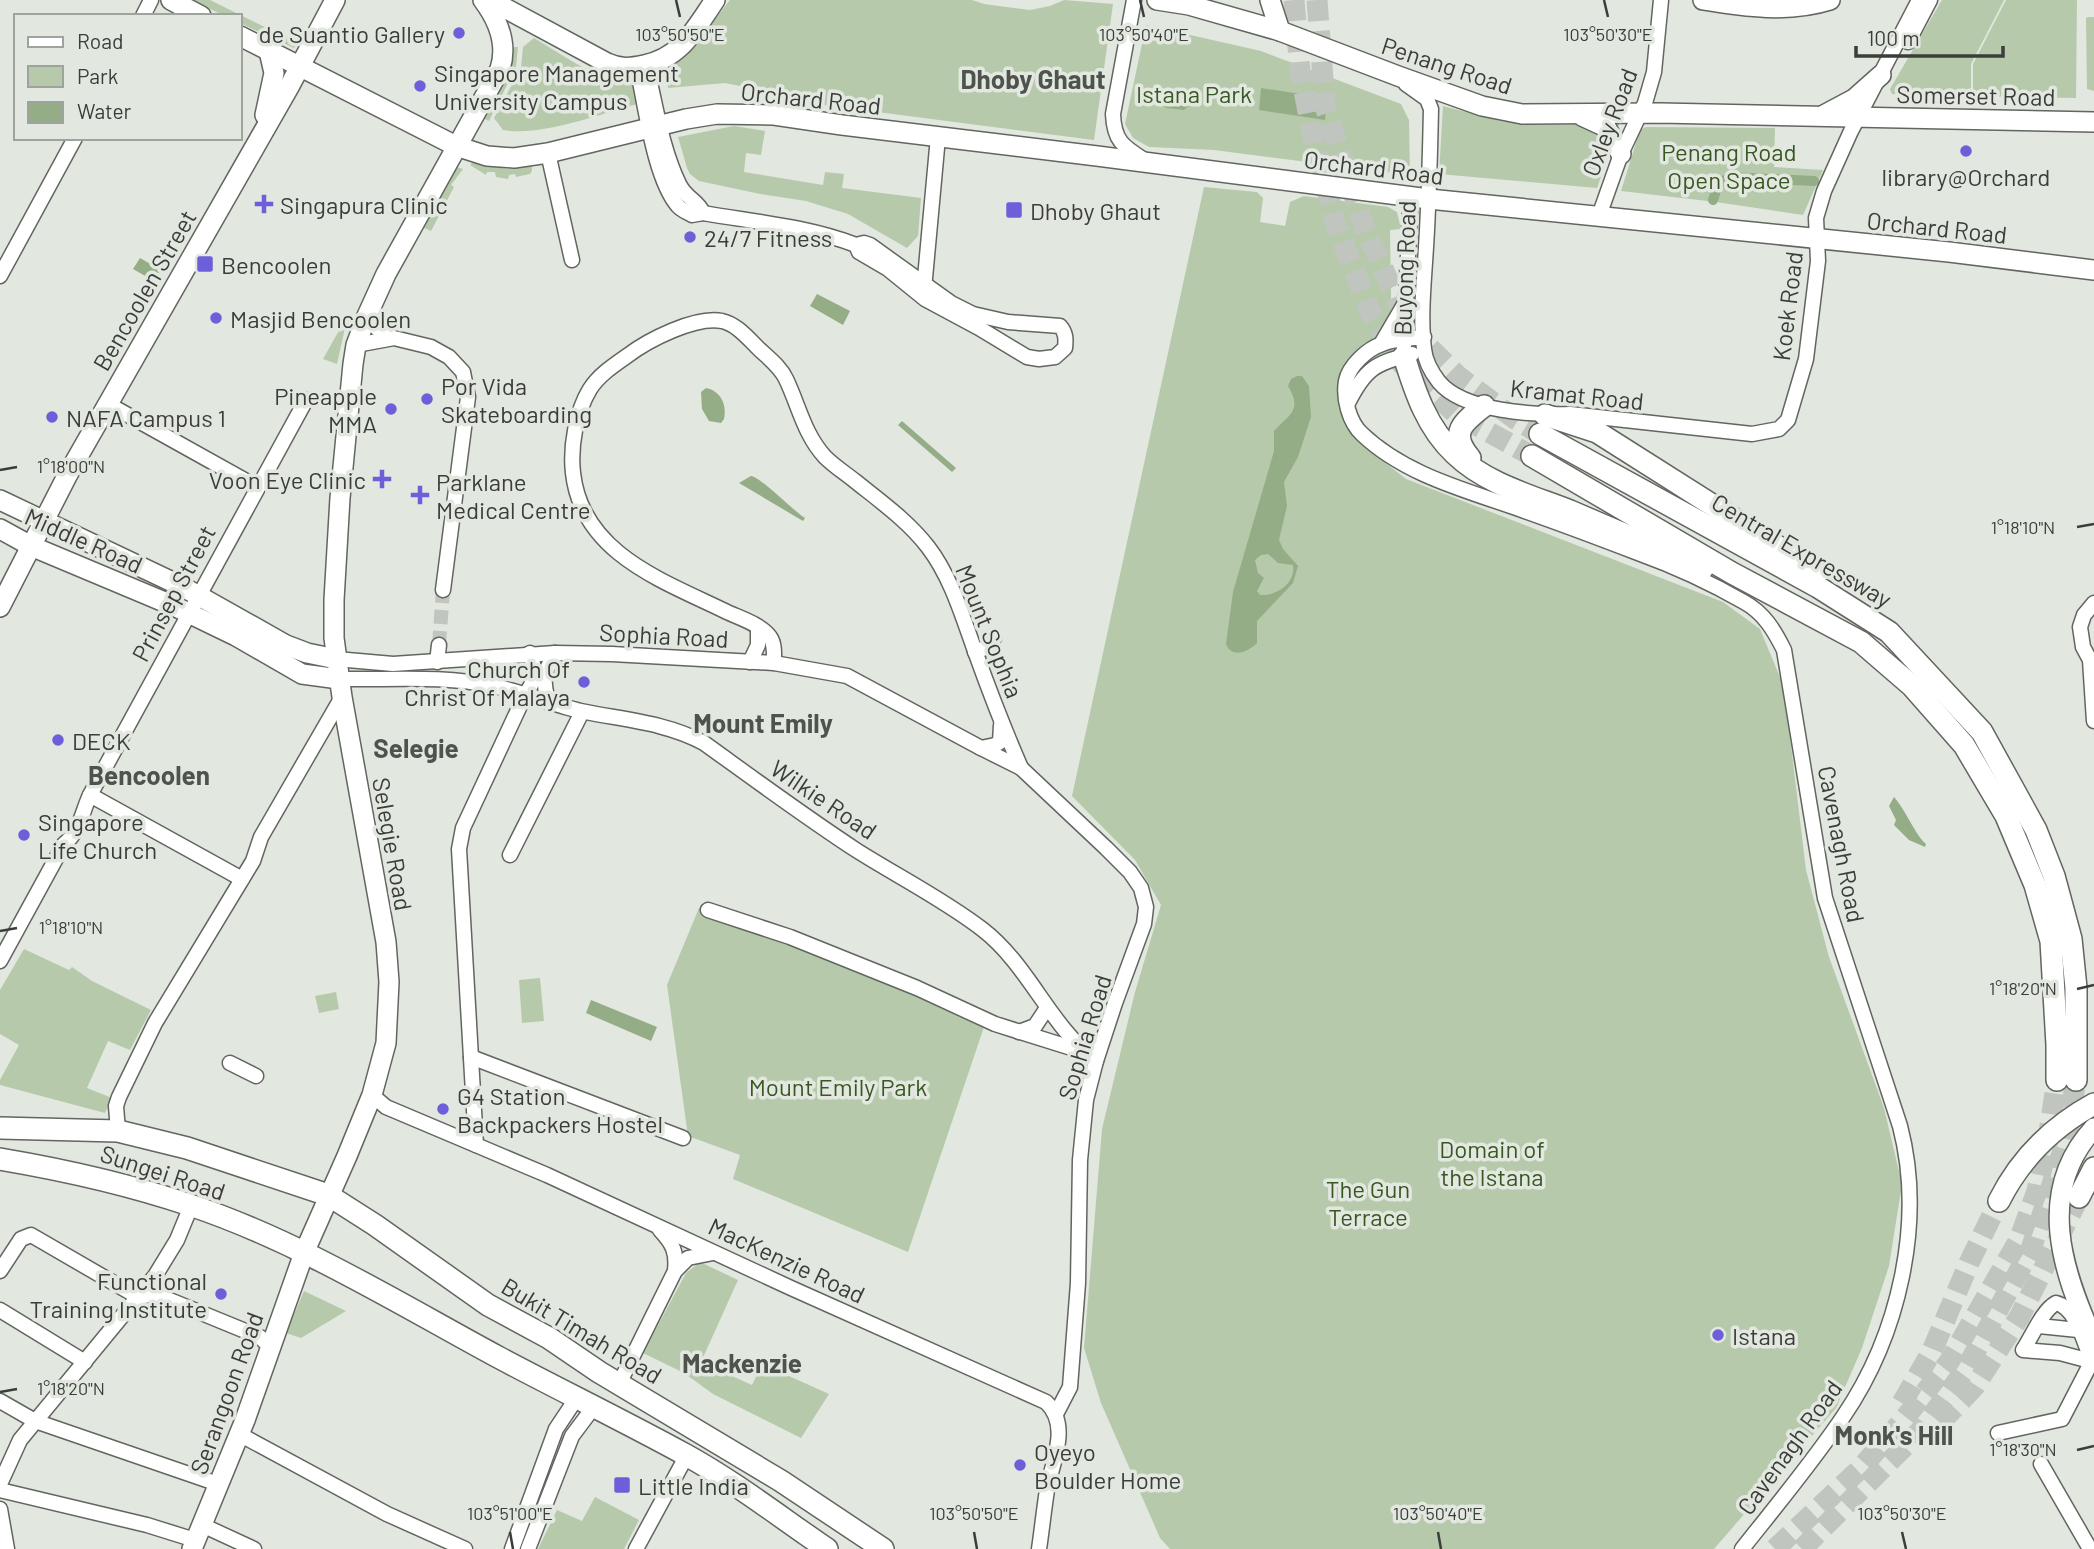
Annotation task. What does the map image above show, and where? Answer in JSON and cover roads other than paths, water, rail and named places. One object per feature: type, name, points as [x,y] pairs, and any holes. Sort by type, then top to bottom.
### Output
[{"type":"highway","points":[[1414,346],[1416,395],[1426,414],[1455,454],[1482,474],[1708,570],[1732,573]]},
{"type":"highway","points":[[1482,474],[1462,449],[1458,438],[1462,423],[1484,406]]},
{"type":"highway","name":"Central Expressway","points":[[1532,456],[1732,573],[1861,642],[1912,686],[1964,744],[2006,816],[2035,885],[2048,929],[2066,1080],[2076,988],[2071,939],[2054,876],[2036,830],[1982,732],[1889,632],[1543,424]]},
{"type":"highway","points":[[1999,1201],[2026,1158],[2049,1135],[2094,1104]]},
{"type":"highway","name":"Bukit Timah Road","points":[[0,1128],[118,1130],[187,1148],[328,1195],[375,1224],[488,1305],[549,1338],[619,1384],[803,1495],[883,1549]]},
{"type":"highway","name":"Sungei Road","points":[[0,1159],[82,1173],[191,1206],[303,1253]]},
{"type":"highway","points":[[2079,1197],[2094,1168]]},
{"type":"highway","points":[[303,1253],[687,1455],[827,1549]]},
{"type":"main road","points":[[171,0],[197,14]]},
{"type":"main road","name":"Bencoolen Street","points":[[0,607],[108,404],[335,0]]},
{"type":"main road","points":[[356,345],[404,238],[500,69],[503,59],[502,38],[497,22],[483,0]]},
{"type":"main road","points":[[490,0],[607,63],[623,68],[661,61],[680,48],[715,0]]},
{"type":"main road","name":"Penang Road","points":[[1157,0],[1189,5],[1280,30],[1398,76],[1504,111],[1522,114],[1635,113],[1858,118]]},
{"type":"main road","points":[[1189,5],[1215,0]]},
{"type":"main road","points":[[1270,0],[1280,30]]},
{"type":"main road","points":[[1703,0],[1770,8],[1830,0]]},
{"type":"main road","name":"Orchard Road","points":[[242,37],[456,146],[487,156],[514,158],[548,153],[654,126],[717,114],[754,114],[1429,199],[1961,253],[2094,270]]},
{"type":"main road","points":[[263,131],[274,73],[269,51]]},
{"type":"main road","points":[[1823,116],[1854,99],[1881,75]]},
{"type":"main road","points":[[1578,114],[1606,127],[1621,154]]},
{"type":"main road","name":"Somerset Road","points":[[1858,118],[2094,122]]},
{"type":"main road","name":"Selegie Road","points":[[303,1253],[372,1095],[386,1043],[389,982],[386,942],[336,659],[334,600],[340,498],[356,345]]},
{"type":"main road","name":"Middle Road","points":[[0,500],[198,595],[286,645],[336,659]]},
{"type":"main road","name":"Middle Road","points":[[0,529],[31,546],[189,613],[302,674],[340,688]]},
{"type":"main road","points":[[2086,1336],[2064,1266],[2059,1211],[2060,1190],[2066,1171],[2080,1144],[2094,1128]]},
{"type":"main road","name":"Serangoon Road","points":[[196,1538],[239,1434],[268,1343],[303,1253]]},
{"type":"street","points":[[1134,0],[1113,114],[1114,128],[1124,146],[1147,162]]},
{"type":"street","name":"Oxley Road","points":[[1635,113],[1651,51],[1655,0]]},
{"type":"street","name":"Oxley Road","points":[[1599,216],[1635,113],[1654,72],[1661,0]]},
{"type":"street","points":[[1818,240],[1816,218],[1824,191],[1919,0]]},
{"type":"street","points":[[1888,118],[1879,111],[1876,104],[1930,0]]},
{"type":"street","points":[[642,66],[654,126],[679,184],[703,213],[721,222],[802,229],[856,246],[864,243],[870,245],[895,262],[925,291],[973,314],[1054,325],[1064,331],[1065,348],[1055,357],[1027,357],[859,252],[856,246]]},
{"type":"street","name":"Buyong Road","points":[[1398,76],[1427,99],[1431,109],[1429,199],[1414,346]]},
{"type":"street","points":[[925,291],[939,137]]},
{"type":"street","points":[[0,276],[74,140]]},
{"type":"street","points":[[548,153],[572,260]]},
{"type":"street","name":"Buyong Road","points":[[1397,195],[1408,202],[1410,209],[1406,301],[1414,346]]},
{"type":"street","name":"Koek Road","points":[[1752,434],[1779,429],[1788,420],[1806,359],[1818,261],[1818,240]]},
{"type":"street","points":[[895,262],[911,261],[927,249]]},
{"type":"street","points":[[1381,344],[1406,301]]},
{"type":"street","points":[[366,318],[387,338]]},
{"type":"street","name":"Mount Sophia","points":[[758,628],[641,570],[621,557],[605,543],[585,513],[572,472],[573,440],[591,387],[635,350],[691,323],[725,322],[740,330],[779,367],[786,378],[804,426],[826,458],[895,512],[925,543],[946,574],[1021,768]]},
{"type":"street","points":[[356,345],[387,338],[416,342],[449,357],[463,372],[468,397],[443,590]]},
{"type":"street","name":"Cavenagh Road","points":[[1414,346],[1381,344],[1351,367],[1345,389],[1354,424],[1361,433],[1392,456],[1462,490],[1645,556],[1731,595],[1758,611],[1768,621],[1784,650],[1825,898],[1900,1126],[1906,1149],[1910,1216],[1889,1327],[1868,1376],[1844,1416],[1742,1549]]},
{"type":"street","points":[[1348,403],[1362,378],[1372,367],[1414,346]]},
{"type":"street","name":"Kramat Road","points":[[1414,346],[1441,384],[1459,396],[1543,424],[1570,414],[1752,434]]},
{"type":"street","name":"Prinsep Street","points":[[0,961],[64,844],[63,836],[75,815],[83,809],[306,400]]},
{"type":"street","points":[[108,404],[257,487]]},
{"type":"street","points":[[2094,603],[2084,615],[2080,627],[2083,647],[2090,660],[2094,721]]},
{"type":"street","points":[[750,662],[758,645],[758,628]]},
{"type":"street","points":[[758,628],[771,639],[774,663]]},
{"type":"street","points":[[975,652],[985,648],[994,638]]},
{"type":"street","points":[[438,662],[439,645]]},
{"type":"street","points":[[476,1145],[459,849],[463,828],[525,695],[533,684],[535,676],[530,653]]},
{"type":"street","name":"Sophia Road","points":[[336,659],[393,664],[530,653],[612,654],[774,663],[847,676],[1021,768],[1130,872],[1142,888],[1146,907],[1144,924],[1096,1061],[1086,1100],[1080,1144],[1078,1283],[1070,1387],[1056,1414]]},
{"type":"street","points":[[549,703],[544,680],[545,668],[555,653]]},
{"type":"street","name":"Wilkie Road","points":[[340,688],[468,682],[494,686],[582,712],[668,727],[687,733],[808,818],[982,929],[1010,956],[1047,1008],[1083,1051],[1096,1061]]},
{"type":"street","points":[[118,1130],[116,1106],[136,1060],[155,1023],[242,879],[266,828],[301,772],[340,688]]},
{"type":"street","points":[[510,855],[582,712]]},
{"type":"street","name":"Mount Sophia","points":[[976,745],[995,746],[1000,742],[1001,721]]},
{"type":"street","points":[[90,795],[242,879]]},
{"type":"street","points":[[708,910],[802,942],[1019,1032],[1083,1051]]},
{"type":"street","points":[[1019,1032],[1035,1026],[1047,1008]]},
{"type":"street","points":[[471,1057],[683,1138]]},
{"type":"street","points":[[230,1063],[256,1076]]},
{"type":"street","name":"MacKenzie Road","points":[[372,1095],[386,1107],[547,1175],[1046,1402],[1056,1414]]},
{"type":"street","points":[[0,1484],[17,1445],[35,1421],[143,1296],[177,1240],[191,1206]]},
{"type":"street","points":[[658,1226],[672,1242],[676,1252],[675,1271]]},
{"type":"street","points":[[0,1271],[22,1239],[31,1235],[143,1296],[257,1342],[268,1343]]},
{"type":"street","points":[[619,1384],[675,1271],[688,1258],[715,1253]]},
{"type":"street","points":[[1998,1433],[2062,1419],[2093,1361],[2086,1336],[2066,1306],[2056,1303],[2044,1312],[2039,1326],[2023,1350],[2060,1353],[2093,1361]]},
{"type":"street","points":[[0,1310],[85,1362]]},
{"type":"street","points":[[2039,1326],[2086,1336]]},
{"type":"street","points":[[0,1401],[35,1421],[218,1484]]},
{"type":"street","points":[[512,1549],[543,1486],[572,1436],[585,1403]]},
{"type":"street","points":[[1040,1549],[1047,1489],[1058,1446],[1056,1414]]},
{"type":"street","points":[[239,1434],[387,1514],[465,1549]]},
{"type":"street","points":[[636,1549],[687,1455]]},
{"type":"street","points":[[2041,1464],[2091,1549]]},
{"type":"street","points":[[528,1549],[543,1486]]},
{"type":"street","points":[[0,1490],[196,1538],[254,1549]]},
{"type":"street","points":[[0,1509],[7,1549]]},
{"type":"water","points":[[1261,88],[1327,98],[1325,120],[1259,110]]},
{"type":"water","points":[[1174,93],[1185,93],[1193,97],[1192,103],[1184,110],[1166,108],[1160,101]]},
{"type":"water","points":[[140,258],[161,270],[154,281],[133,269]]},
{"type":"water","points":[[817,294],[850,311],[843,325],[810,306]]},
{"type":"water","points":[[1302,376],[1309,386],[1311,417],[1298,457],[1284,482],[1287,506],[1279,540],[1298,566],[1293,583],[1257,621],[1257,643],[1236,653],[1226,644],[1233,592],[1274,451],[1274,431],[1294,407],[1288,386],[1291,379]],"holes":[[[1268,554],[1278,563],[1293,565],[1292,577],[1279,591],[1260,595],[1257,591],[1264,578],[1258,573],[1255,560]]]},
{"type":"water","points":[[706,388],[716,392],[722,399],[725,414],[721,423],[709,421],[702,409],[701,392]]},
{"type":"water","points":[[902,421],[956,468],[952,472],[898,425]]},
{"type":"water","points":[[751,476],[805,518],[803,521],[739,483]]},
{"type":"water","points":[[1894,797],[1926,844],[1925,847],[1909,840],[1894,825],[1896,820],[1889,806]]},
{"type":"water","points":[[591,1000],[657,1027],[651,1041],[586,1013]]},
{"type":"waterway","points":[[1713,200],[1718,184],[1730,177],[1814,181]]},
{"type":"tunnel","points":[[1294,0],[1300,70],[1312,132],[1335,222],[1370,311],[1402,364],[1456,414],[1532,456]]},
{"type":"tunnel","points":[[1317,0],[1325,106],[1364,226],[1398,302],[1425,343],[1458,376],[1515,419],[1540,434]]},
{"type":"tunnel","points":[[439,645],[443,590]]},
{"type":"tunnel","points":[[1775,1549],[1860,1469],[1949,1362],[2019,1240],[2037,1191],[2057,1080]]},
{"type":"tunnel","points":[[1802,1549],[1922,1429],[1966,1369],[2031,1249],[2066,1141],[2076,1080]]},
{"type":"tunnel","points":[[1940,1423],[1975,1386],[2020,1316],[2079,1197]]},
{"type":"tunnel","points":[[1902,1403],[1932,1351],[1969,1263],[1999,1201]]},
{"type":"place","name":"de Suantio Gallery","points":[[459,33]]},
{"type":"place","name":"Singapore Management University Campus","points":[[420,86]]},
{"type":"place","name":"library@Orchard","points":[[1966,151]]},
{"type":"place","name":"Singapura Clinic","points":[[264,204]]},
{"type":"place","name":"Dhoby Ghaut","points":[[1014,210]]},
{"type":"place","name":"24/7 Fitness","points":[[690,237]]},
{"type":"place","name":"Bencoolen","points":[[205,264]]},
{"type":"place","name":"Masjid Bencoolen","points":[[216,318]]},
{"type":"place","name":"Por Vida Skateboarding","points":[[427,399]]},
{"type":"place","name":"Pineapple MMA","points":[[391,409]]},
{"type":"place","name":"NAFA Campus 1","points":[[52,417]]},
{"type":"place","name":"Voon Eye Clinic","points":[[382,479]]},
{"type":"place","name":"Parklane Medical Centre","points":[[420,495]]},
{"type":"place","name":"Church Of Christ Of Malaya","points":[[584,682]]},
{"type":"place","name":"DECK","points":[[58,740]]},
{"type":"place","name":"Singapore Life Church","points":[[24,835]]},
{"type":"place","name":"G4 Station Backpackers Hostel","points":[[443,1109]]},
{"type":"place","name":"Functional Training Institute","points":[[221,1294]]},
{"type":"place","name":"Istana","points":[[1718,1335]]},
{"type":"place","name":"Oyeyo Boulder Home","points":[[1020,1465]]},
{"type":"place","name":"Little India","points":[[622,1485]]},
{"type":"district","name":"Dhoby Ghaut","points":[[1033,78]]},
{"type":"district","name":"Mount Emily","points":[[763,722]]},
{"type":"district","name":"Selegie","points":[[416,747]]},
{"type":"district","name":"Bencoolen","points":[[149,774]]},
{"type":"district","name":"Mackenzie","points":[[742,1362]]},
{"type":"district","name":"Monk's Hill","points":[[1894,1434]]},
{"type":"park label","name":"Istana Park","points":[[1194,93]]},
{"type":"park label","name":"Penang Road Open Space","points":[[1729,165]]},
{"type":"park label","name":"Mount Emily Park","points":[[838,1086]]},
{"type":"park label","name":"Domain of the Istana","points":[[1492,1162]]},
{"type":"park label","name":"The Gun Terrace","points":[[1368,1202]]}]
